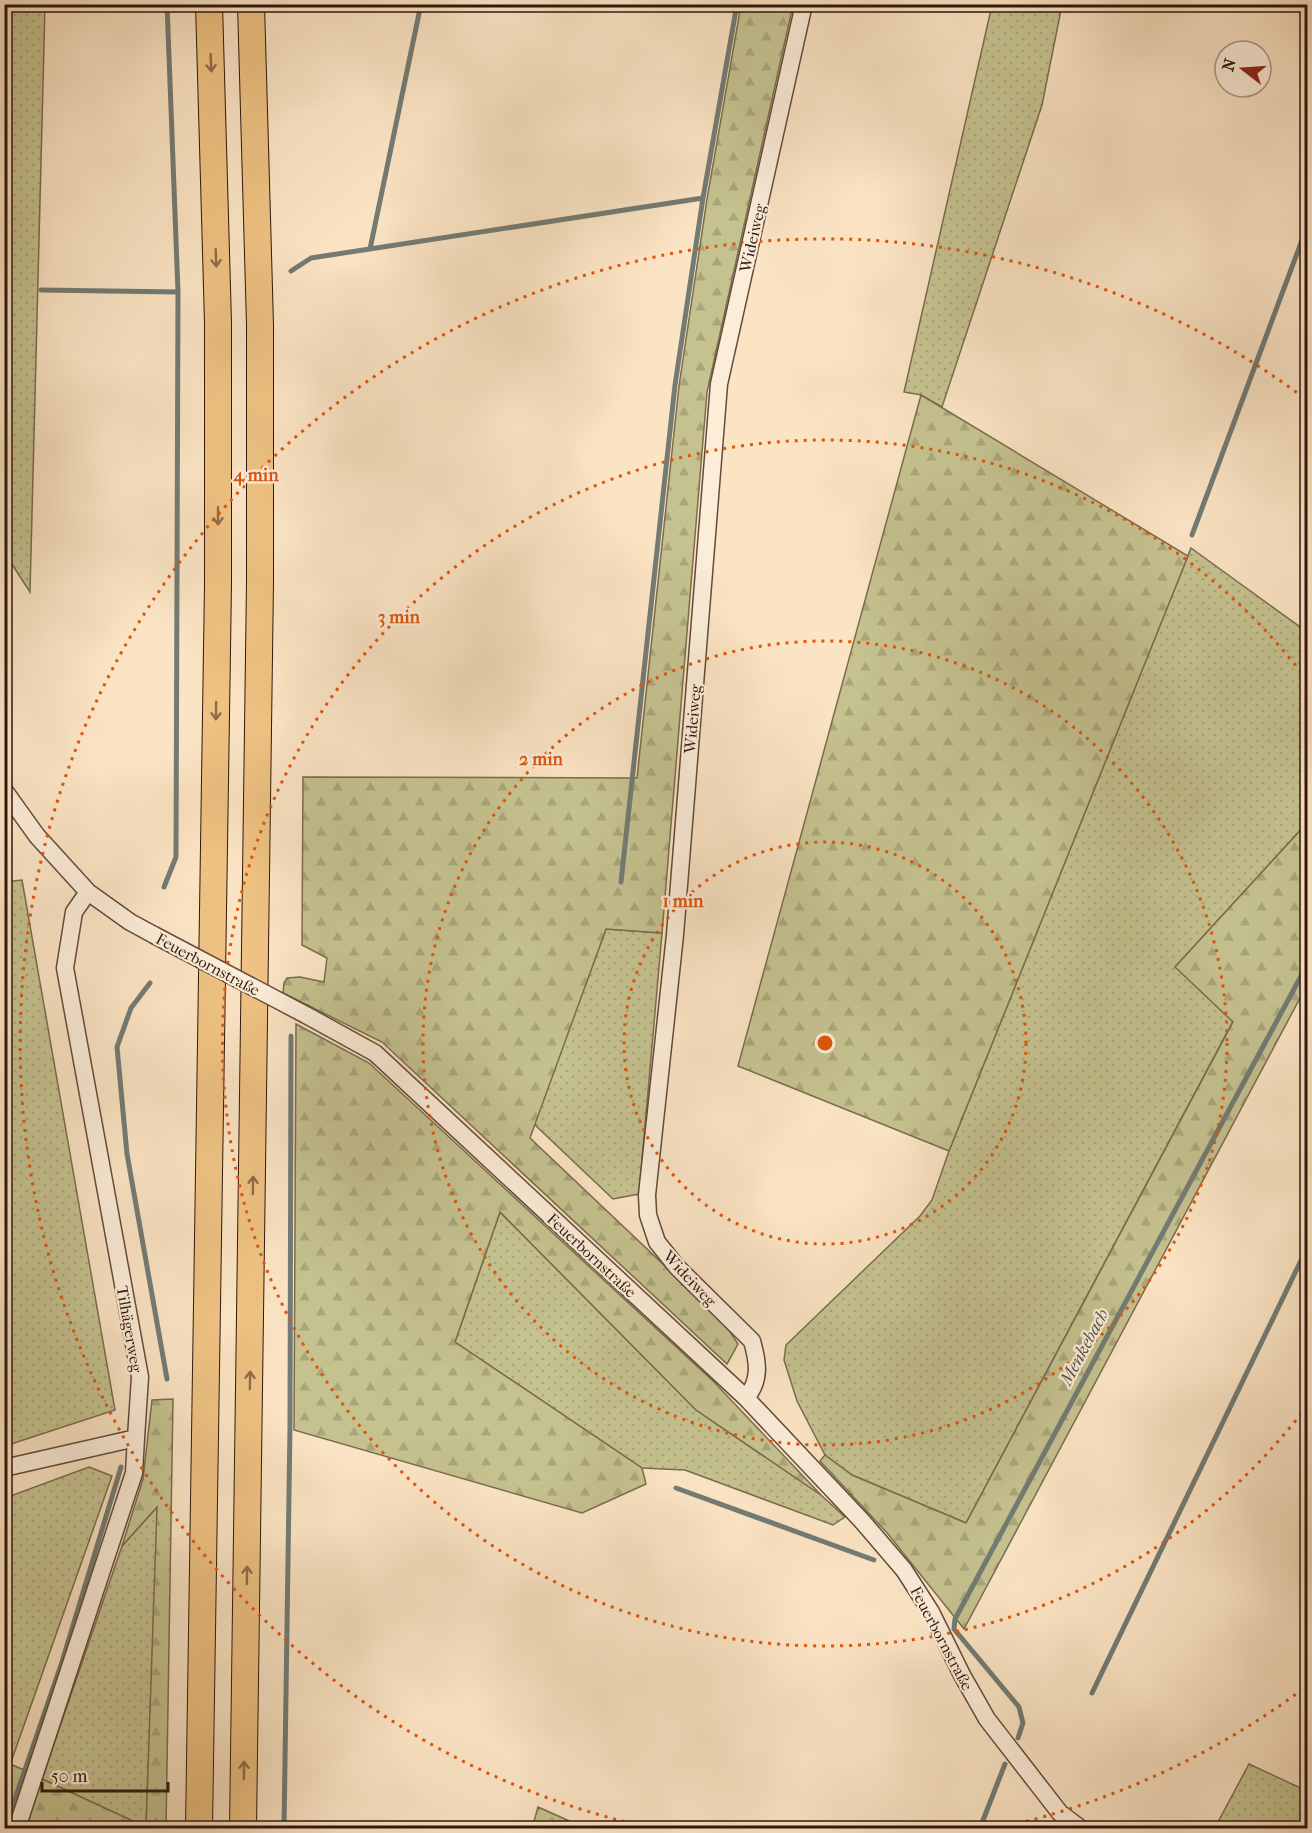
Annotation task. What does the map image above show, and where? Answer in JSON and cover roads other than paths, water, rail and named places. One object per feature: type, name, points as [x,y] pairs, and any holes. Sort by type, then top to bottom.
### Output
[{"type":"highway","points":[[199,1828],[218,584],[218,323],[209,4]]},
{"type":"highway","points":[[243,1828],[260,570],[260,325],[251,4]]},
{"type":"street","name":"Wideiweg","points":[[746,1398],[752,1391],[757,1378],[756,1356],[752,1341],[677,1267],[657,1242],[648,1215],[647,1195],[675,935],[719,384],[804,4]]},
{"type":"street","name":"Feuerbornstraße","points":[[4,790],[37,836],[88,892],[130,922],[375,1053],[746,1398],[862,1521],[904,1570],[931,1612],[962,1676],[987,1719],[1060,1813],[1080,1828]]},
{"type":"street","name":"Tilhägerweg","points":[[17,1828],[134,1473],[140,1377],[65,968],[74,912],[88,892]]},
{"type":"street","points":[[4,1468],[136,1438]]},
{"type":"waterway","points":[[164,887],[176,857],[178,292],[167,4]]},
{"type":"waterway","points":[[370,249],[421,4]]},
{"type":"waterway","points":[[621,882],[675,385],[703,198],[737,4]]},
{"type":"waterway","points":[[291,271],[311,258],[703,198]]},
{"type":"waterway","points":[[1192,535],[1308,224]]},
{"type":"waterway","points":[[41,290],[178,292]]},
{"type":"waterway","name":"Menkebach","points":[[1018,1738],[1023,1723],[1019,1707],[954,1629],[955,1619],[1308,963]]},
{"type":"waterway","points":[[150,983],[131,1008],[117,1047],[127,1154],[167,1379]]},
{"type":"waterway","points":[[284,1828],[290,1427],[291,1036]]},
{"type":"waterway","points":[[1092,1693],[1308,1246]]},
{"type":"waterway","points":[[5,1828],[62,1662],[121,1467]]},
{"type":"waterway","points":[[676,1488],[874,1560]]},
{"type":"waterway","name":"Menkebach","points":[[980,1828],[1005,1764]]}]
